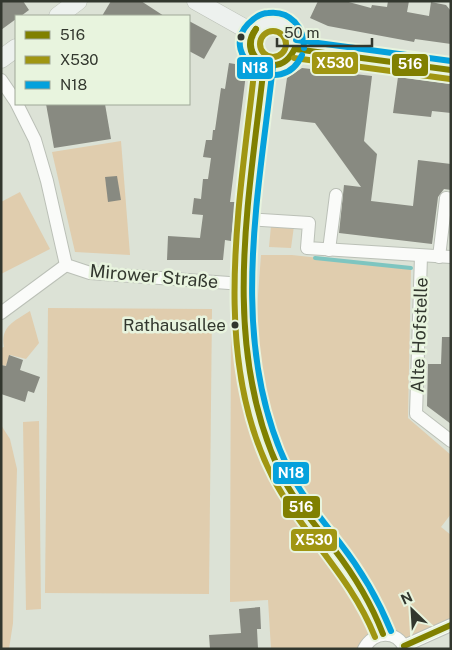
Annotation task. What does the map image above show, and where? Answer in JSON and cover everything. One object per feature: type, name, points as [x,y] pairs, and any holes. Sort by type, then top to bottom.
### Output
[{"type":"street","points":[[59,15],[78,1]]},
{"type":"street","points":[[196,1],[253,33]]},
{"type":"street","points":[[278,21],[290,29],[294,35],[295,49],[292,57],[280,66],[264,65],[253,55],[250,48],[253,33],[264,23],[278,21]]},
{"type":"street","points":[[1,59],[15,49]]},
{"type":"street","points":[[295,49],[451,70]]},
{"type":"street","points":[[264,65],[247,219],[242,284],[247,349],[254,395],[264,435],[280,471],[301,509],[351,572],[368,600],[383,634]]},
{"type":"street","name":"Mirower Straße","points":[[1,80],[15,100]]},
{"type":"street","name":"Mirower Straße","points":[[18,105],[38,148],[66,265]]},
{"type":"street","points":[[329,250],[336,195]]},
{"type":"street","points":[[247,219],[309,223],[307,248],[445,257],[446,198],[451,199]]},
{"type":"street","name":"Alte Hofstelle","points":[[421,256],[416,414],[451,441]]},
{"type":"street","name":"Mirower Straße","points":[[66,265],[90,273],[242,284]]},
{"type":"street","name":"Mirower Straße","points":[[1,313],[66,265]]},
{"type":"street","points":[[364,649],[372,638],[383,634],[392,636],[405,647],[451,625]]},
{"type":"shaded area","points":[[121,141],[130,255],[75,252],[52,152]]},
{"type":"shaded area","points":[[20,192],[50,249],[1,274],[1,202]]},
{"type":"shaded area","points":[[271,226],[294,226],[291,248],[269,247]]},
{"type":"shaded area","points":[[261,255],[292,255],[411,268],[408,418],[451,455],[451,514],[441,527],[451,535],[451,625],[404,646],[392,635],[364,649],[271,649],[268,600],[230,602],[231,310],[257,309]]},
{"type":"shaded area","points":[[48,308],[212,309],[209,594],[45,593]]},
{"type":"shaded area","points":[[30,311],[39,343],[26,359],[10,355],[6,366],[1,365],[1,348],[4,347],[4,334],[14,321]]},
{"type":"shaded area","points":[[39,421],[41,609],[26,610],[23,422]]},
{"type":"shaded area","points":[[1,425],[10,439],[17,469],[13,623],[9,649],[1,649]]},
{"type":"building","points":[[1,1],[23,1],[29,10],[22,15],[15,15],[15,20],[1,30]]},
{"type":"building","points":[[111,1],[141,1],[162,15],[103,15]]},
{"type":"building","points":[[318,1],[345,1],[371,8],[372,5],[387,7],[388,1],[409,1],[407,12],[429,16],[431,2],[446,5],[451,11],[451,44],[415,39],[414,42],[328,26],[310,18]]},
{"type":"building","points":[[190,22],[217,36],[204,59],[190,52]]},
{"type":"building","points":[[229,63],[247,66],[230,202],[235,202],[231,241],[225,240],[223,260],[167,260],[168,236],[200,238],[203,215],[192,214],[194,198],[201,199],[203,179],[208,179],[211,158],[203,157],[206,140],[212,140],[213,130],[215,130],[221,88],[225,89]]},
{"type":"building","points":[[302,68],[372,76],[364,141],[377,154],[371,201],[413,206],[418,160],[451,164],[451,190],[444,189],[438,197],[432,244],[339,233],[344,185],[361,187],[315,123],[281,119],[287,78]]},
{"type":"building","points":[[398,77],[451,84],[451,113],[432,111],[431,117],[393,113]]},
{"type":"building","points":[[46,105],[105,105],[111,139],[54,148]]},
{"type":"building","points":[[117,176],[121,200],[108,202],[105,177]]},
{"type":"building","points":[[442,337],[451,337],[451,424],[427,406],[428,364],[441,364]]},
{"type":"building","points":[[9,355],[23,360],[20,370],[40,377],[34,393],[28,391],[25,402],[1,394],[1,365],[6,366]]},
{"type":"building","points":[[260,607],[261,629],[257,629],[258,649],[210,649],[209,635],[241,633],[239,609]]},
{"type":"waterway","points":[[315,258],[411,268]]},
{"type":"transit line","name":"N18","points":[[302,55],[293,68],[281,74],[268,74],[256,69],[246,60],[241,49],[241,37],[248,24],[257,16],[265,13],[283,14],[299,27],[304,48]]},
{"type":"transit line","name":"516","points":[[256,29],[251,46],[256,58],[260,62]]},
{"type":"transit line","name":"516","points":[[256,29],[251,38],[250,47],[253,55],[260,62]]},
{"type":"transit line","name":"X530","points":[[273,31],[282,35],[286,44],[282,53],[273,57],[264,53],[260,44],[264,35],[273,31]]},
{"type":"transit line","name":"N18","points":[[296,40],[451,61]]},
{"type":"transit line","name":"516","points":[[266,64],[276,65],[284,62],[290,57],[295,48]]},
{"type":"transit line","name":"516","points":[[295,49],[451,70]]},
{"type":"transit line","name":"X530","points":[[294,58],[450,79]]},
{"type":"transit line","name":"X530","points":[[255,64],[243,167],[235,274],[235,328],[241,380],[253,430],[273,478],[298,518],[353,594],[375,637]]},
{"type":"transit line","name":"516","points":[[264,65],[252,167],[244,271],[245,322],[250,373],[261,423],[285,482],[355,579],[373,611],[383,634]]},
{"type":"transit line","name":"N18","points":[[273,66],[255,218],[252,270],[253,321],[258,371],[270,420],[293,478],[305,498],[362,574],[375,596],[391,631]]},
{"type":"transit line","name":"516","points":[[404,646],[451,625]]},
{"type":"place","name":"Rathausallee","points":[[235,325]]}]
